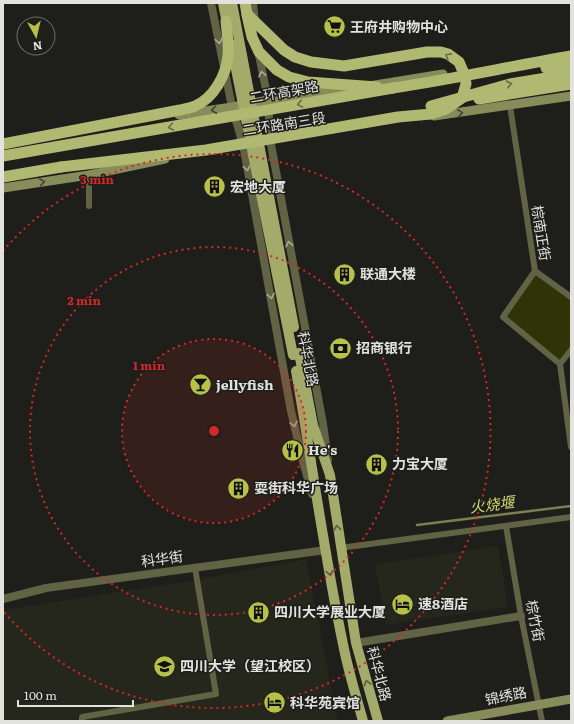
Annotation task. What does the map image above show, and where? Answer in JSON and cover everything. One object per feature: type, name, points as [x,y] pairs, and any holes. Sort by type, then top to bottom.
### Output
[{"type":"highway","points":[[245,3],[252,37],[258,52],[277,70],[289,77],[308,82],[393,88]]},
{"type":"highway","points":[[61,167],[206,150],[398,117],[432,114],[446,110],[462,98],[466,84],[466,76],[459,62],[448,54],[441,52],[427,52],[344,66],[311,62],[295,57],[284,50],[247,14]]},
{"type":"highway","points":[[3,144],[196,106],[210,95],[219,84],[226,68],[228,54],[226,21]]},
{"type":"highway","name":"二环高架路","points":[[3,156],[393,88],[438,82],[500,68],[571,55]]},
{"type":"highway","points":[[438,82],[511,74],[571,64]]},
{"type":"highway","points":[[431,106],[510,84],[571,74]]},
{"type":"highway","points":[[3,177],[571,84]]},
{"type":"main road","name":"科华北路","points":[[223,3],[296,354],[313,425],[330,475],[340,548],[356,643],[378,721]]},
{"type":"main road","points":[[232,3],[296,354]]},
{"type":"main road","name":"二环路南三段","points":[[3,144],[45,135],[232,107],[268,100],[571,55]]},
{"type":"main road","name":"二环路南三段","points":[[3,188],[89,175],[270,139],[510,106],[571,96]]},
{"type":"main road","name":"科华北路","points":[[296,354],[320,519],[343,646],[363,721]]},
{"type":"main road","name":"锦绣路","points":[[447,721],[571,699]]},
{"type":"street","points":[[211,3],[232,107],[243,144],[292,411],[302,458],[320,519]]},
{"type":"street","points":[[253,3],[258,56],[268,100],[270,139],[323,424],[330,475]]},
{"type":"street","name":"棕南正街","points":[[510,106],[535,271],[503,317],[560,364]]},
{"type":"street","points":[[89,175],[89,206]]},
{"type":"street","points":[[535,271],[571,297]]},
{"type":"street","points":[[571,350],[560,364],[571,447]]},
{"type":"street","points":[[340,548],[571,517]]},
{"type":"street","name":"棕竹街","points":[[506,526],[521,616],[542,721]]},
{"type":"street","name":"科华街","points":[[3,599],[46,588],[326,550]]},
{"type":"street","points":[[82,721],[82,716],[216,694],[195,568]]},
{"type":"street","points":[[356,643],[521,616]]},
{"type":"shaded area","points":[[498,546],[508,607],[386,625],[375,564]]},
{"type":"shaded area","name":"四川大学（望江校区）","points":[[306,559],[338,721],[3,721],[3,610],[189,581]]},
{"type":"green space","points":[[535,271],[571,297],[571,350],[560,364],[503,317]]},
{"type":"waterway","name":"火烧堰","points":[[417,525],[571,506]]},
{"type":"place","name":"王府井购物中心","points":[[335,27]]},
{"type":"place","name":"宏地大厦","points":[[214,187]]},
{"type":"place","name":"联通大楼","points":[[344,274]]},
{"type":"place","name":"招商银行","points":[[340,348]]},
{"type":"place","name":"jellyfish","points":[[201,385]]},
{"type":"place","name":"He's","points":[[293,450]]},
{"type":"place","name":"力宝大厦","points":[[376,464]]},
{"type":"place","name":"耍街科华广场","points":[[238,488]]},
{"type":"place","name":"速8酒店","points":[[403,604]]},
{"type":"place","name":"四川大学展业大厦","points":[[258,612]]},
{"type":"place","name":"四川大学（望江校区）","points":[[165,666]]},
{"type":"place","name":"科华苑宾馆","points":[[275,703]]}]
